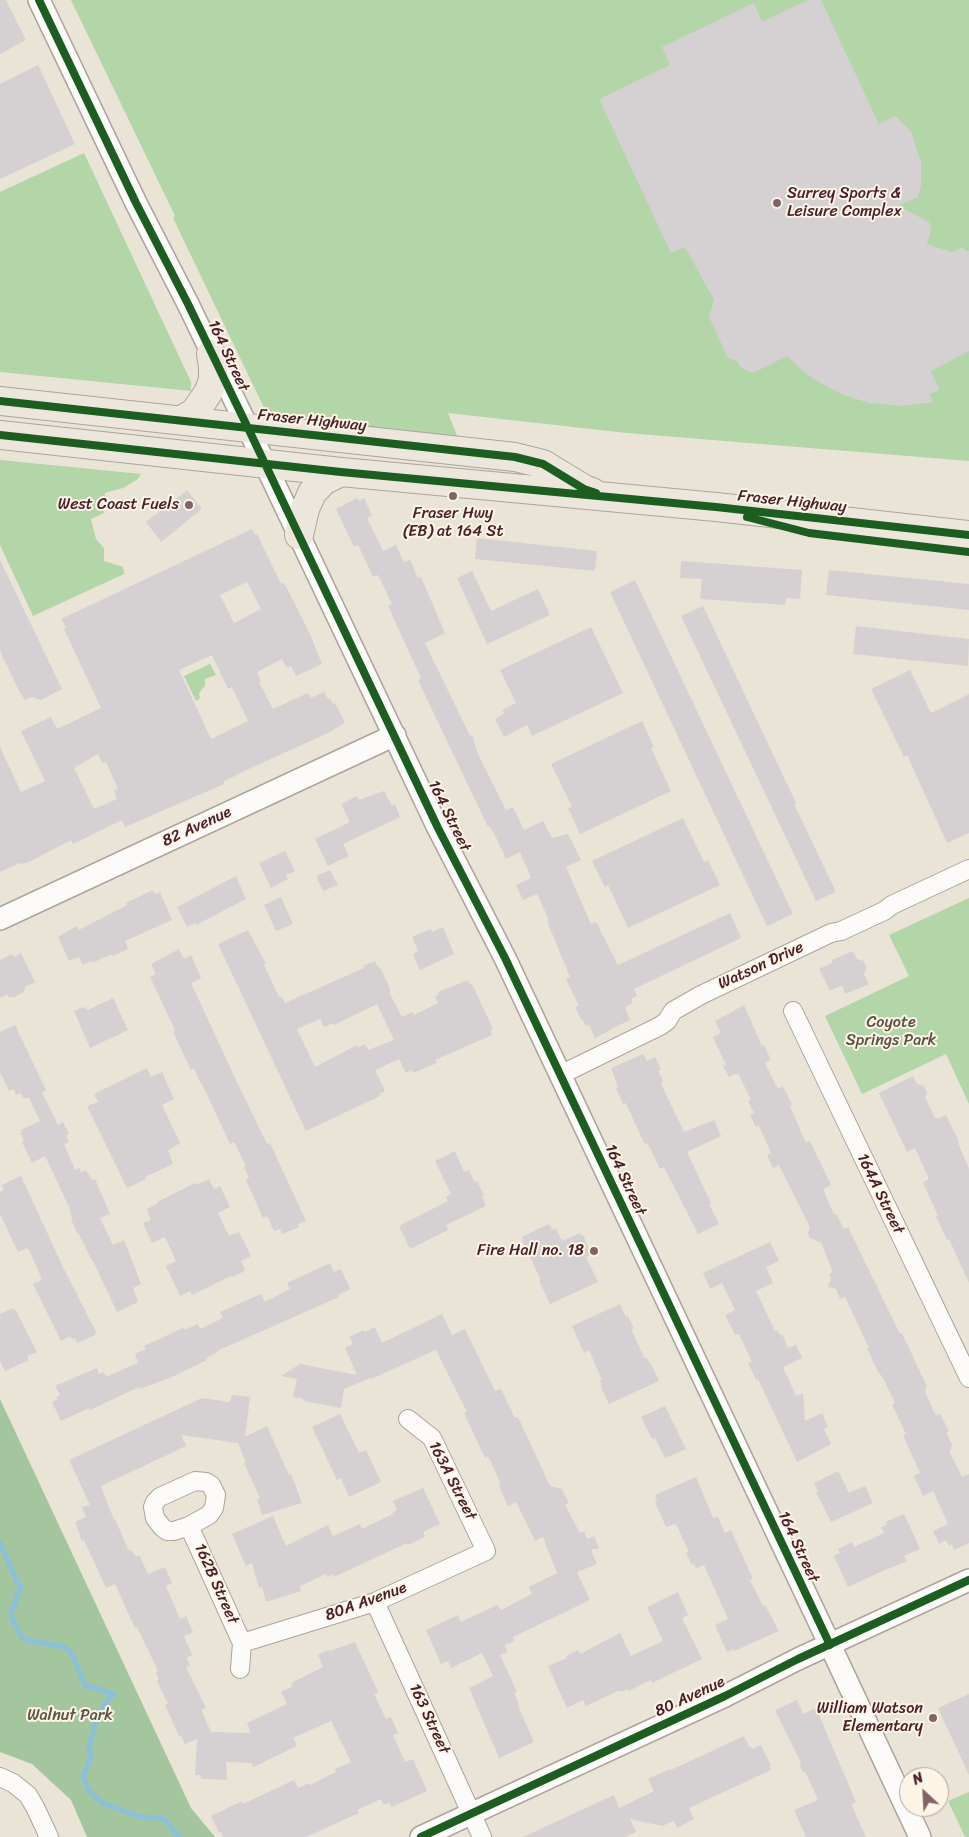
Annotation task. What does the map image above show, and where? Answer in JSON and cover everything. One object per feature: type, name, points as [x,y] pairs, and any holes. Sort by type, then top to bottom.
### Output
[{"type":"main road","points":[[182,420],[196,412],[208,393],[213,380],[211,354]]},
{"type":"main road","name":"Fraser Highway","points":[[0,401],[515,457],[543,464],[584,489],[612,499]]},
{"type":"main road","name":"Fraser Highway","points":[[0,435],[341,472],[612,499],[716,507],[969,535]]},
{"type":"main road","points":[[298,535],[305,509],[312,493],[323,480],[341,472]]},
{"type":"street","name":"164 Street","points":[[40,0],[136,203],[188,304],[394,735],[560,1075],[920,1837]]},
{"type":"street","name":"82 Avenue","points":[[0,919],[394,735]]},
{"type":"street","name":"Watson Drive","points":[[560,1075],[660,1026],[667,1021],[673,1011],[700,995],[831,933],[841,931],[863,921],[884,911],[892,904],[969,869]]},
{"type":"street","name":"164A Street","points":[[793,1011],[969,1378]]},
{"type":"street","name":"163A Street","points":[[408,1419],[432,1438],[486,1551]]},
{"type":"street","name":"162B Street","points":[[189,1526],[242,1643]]},
{"type":"street","name":"80A Avenue","points":[[242,1643],[375,1602],[486,1551]]},
{"type":"street","name":"80 Avenue","points":[[421,1837],[451,1831],[472,1814],[969,1580]]},
{"type":"street","name":"163 Street","points":[[375,1602],[482,1837]]},
{"type":"street","points":[[240,1669],[242,1643]]},
{"type":"street","points":[[0,1777],[14,1783],[28,1796],[49,1837]]},
{"type":"green space","points":[[71,0],[969,0],[969,461],[627,433],[448,413],[458,438],[268,416],[173,218],[175,216]]},
{"type":"green space","points":[[84,153],[191,382],[191,391],[0,372],[0,192]]},
{"type":"green space","points":[[0,460],[141,474],[138,479],[123,488],[105,493],[104,513],[91,519],[96,539],[104,548],[104,561],[123,567],[124,574],[33,616],[0,545]]},
{"type":"green space","points":[[210,664],[216,675],[205,679],[205,686],[199,693],[200,698],[196,701],[184,676]]},
{"type":"green space","name":"Coyote Springs Park","points":[[969,898],[969,1104],[946,1054],[862,1094],[825,1016],[909,976],[889,935]]},
{"type":"green space","name":"Walnut Park","points":[[0,1399],[191,1808],[215,1837],[87,1837],[71,1800],[32,1764],[0,1752]]},
{"type":"green space","points":[[969,1792],[969,1837],[965,1837],[949,1801]]},
{"type":"building","points":[[0,0],[6,0],[26,40],[0,54]]},
{"type":"building","name":"Surrey Sports & Leisure Complex","points":[[808,0],[821,0],[879,124],[895,116],[908,128],[914,137],[921,162],[921,186],[918,197],[898,206],[929,222],[931,229],[927,244],[952,252],[963,247],[966,251],[969,251],[969,351],[931,371],[940,390],[929,394],[933,402],[903,406],[869,403],[841,394],[819,382],[805,373],[787,356],[753,373],[741,368],[738,362],[728,358],[709,317],[714,300],[685,247],[671,253],[599,99],[670,65],[662,47],[754,3],[762,22]]},
{"type":"building","points":[[38,65],[75,144],[0,179],[0,84]]},
{"type":"building","points":[[187,490],[202,509],[161,542],[146,522]]},
{"type":"building","points":[[357,498],[359,501],[364,498],[372,516],[367,518],[383,551],[396,545],[404,562],[410,560],[418,578],[421,577],[445,633],[425,643],[470,736],[472,735],[478,754],[506,810],[513,807],[524,830],[543,821],[552,838],[568,834],[581,860],[566,867],[591,924],[596,922],[618,965],[730,913],[741,938],[634,989],[637,996],[631,999],[633,1003],[625,1007],[630,1020],[595,1038],[589,1025],[586,1026],[582,1021],[575,1007],[579,1006],[566,979],[570,977],[547,921],[549,920],[537,894],[523,900],[516,885],[531,878],[520,852],[506,859],[495,835],[488,827],[418,680],[421,678],[388,606],[392,604],[378,575],[373,577],[358,545],[354,547],[336,509]]},
{"type":"building","points":[[252,529],[255,535],[257,534],[281,584],[285,585],[292,598],[322,664],[296,676],[291,666],[287,668],[282,659],[257,672],[261,681],[259,682],[273,709],[308,693],[311,698],[324,692],[333,704],[335,703],[345,723],[328,733],[223,782],[224,784],[125,827],[122,820],[73,844],[71,840],[29,862],[20,863],[0,872],[0,747],[21,792],[45,781],[21,731],[51,717],[57,729],[101,708],[61,619]],"holes":[[[247,582],[261,609],[234,623],[220,595]],[[212,655],[228,689],[232,687],[248,721],[211,739],[179,670]],[[98,754],[102,763],[106,762],[118,789],[114,791],[117,799],[94,809],[74,768]]]},
{"type":"building","points":[[477,538],[597,551],[595,571],[475,559]]},
{"type":"building","points":[[0,560],[62,689],[41,700],[32,697],[25,700],[0,651]]},
{"type":"building","points":[[681,561],[802,570],[800,599],[786,598],[785,605],[700,599],[702,579],[680,578]]},
{"type":"building","points":[[829,570],[969,584],[969,610],[826,595]]},
{"type":"building","points":[[472,571],[491,611],[538,589],[550,615],[487,644],[457,578]]},
{"type":"building","points":[[635,580],[793,914],[767,926],[610,592]]},
{"type":"building","points":[[703,606],[836,892],[816,901],[681,616]]},
{"type":"building","points":[[856,626],[969,639],[968,666],[853,654]]},
{"type":"building","points":[[591,627],[623,693],[532,736],[527,725],[504,737],[495,719],[504,714],[502,710],[516,703],[500,670]]},
{"type":"building","points":[[910,670],[931,713],[969,694],[969,833],[947,843],[907,755],[904,757],[871,689]]},
{"type":"building","points":[[642,721],[654,747],[651,748],[671,791],[580,834],[568,808],[572,807],[551,764]]},
{"type":"building","points":[[384,791],[392,806],[395,804],[400,817],[343,844],[349,856],[328,866],[315,839],[350,822],[341,804],[357,796],[359,800]]},
{"type":"building","points":[[683,818],[704,862],[708,860],[720,885],[628,928],[608,885],[605,887],[592,861]]},
{"type":"building","points":[[285,851],[295,871],[286,875],[288,879],[271,888],[259,863]]},
{"type":"building","points":[[330,870],[338,885],[323,891],[316,876]]},
{"type":"building","points":[[236,876],[246,899],[196,925],[195,923],[187,927],[177,907]]},
{"type":"building","points":[[153,890],[155,894],[160,892],[172,920],[125,941],[128,949],[113,956],[112,954],[83,965],[79,957],[69,961],[58,937],[77,926],[79,930]]},
{"type":"building","points":[[281,897],[293,924],[276,931],[264,905]]},
{"type":"building","points":[[443,927],[454,954],[420,970],[413,954],[418,950],[412,937],[431,929],[432,932]]},
{"type":"building","points":[[248,930],[266,964],[264,965],[279,997],[281,996],[285,1003],[364,968],[363,966],[375,961],[378,968],[380,967],[391,991],[389,992],[402,1017],[412,1012],[414,1015],[438,1003],[435,997],[439,994],[438,992],[468,980],[470,985],[472,984],[493,1029],[490,1031],[492,1035],[435,1060],[437,1063],[413,1073],[412,1070],[406,1073],[399,1059],[375,1070],[385,1091],[379,1094],[380,1096],[306,1131],[218,944]],"holes":[[[377,1004],[394,1040],[368,1050],[365,1044],[358,1048],[357,1045],[315,1067],[297,1029],[320,1019],[324,1027],[333,1023],[334,1025]]]},
{"type":"building","points":[[179,949],[184,959],[191,955],[201,978],[191,983],[235,1078],[267,1144],[270,1143],[306,1221],[298,1224],[299,1227],[282,1234],[280,1229],[274,1231],[267,1216],[263,1218],[246,1180],[249,1178],[244,1167],[246,1166],[234,1142],[230,1144],[194,1068],[191,1070],[150,977],[156,974],[151,964]]},
{"type":"building","points":[[853,951],[857,959],[864,961],[867,968],[864,974],[869,984],[845,994],[842,985],[830,991],[819,969],[833,962],[832,960]]},
{"type":"building","points":[[21,953],[35,982],[25,987],[24,992],[12,998],[12,996],[9,998],[7,994],[0,998],[0,960],[12,954],[14,957]]},
{"type":"building","points":[[113,998],[128,1030],[90,1048],[74,1011],[83,1007],[88,1010]]},
{"type":"building","points":[[744,1005],[762,1046],[764,1045],[771,1060],[765,1063],[778,1089],[783,1086],[806,1143],[810,1141],[831,1185],[823,1189],[834,1215],[836,1214],[844,1229],[848,1227],[900,1334],[902,1333],[927,1387],[925,1392],[936,1416],[940,1414],[949,1431],[946,1433],[953,1446],[949,1451],[962,1477],[969,1474],[969,1543],[954,1550],[952,1544],[949,1546],[946,1540],[939,1544],[933,1531],[948,1524],[933,1491],[923,1496],[914,1476],[920,1473],[903,1435],[906,1434],[892,1404],[895,1403],[877,1370],[867,1348],[869,1348],[845,1297],[840,1299],[836,1289],[828,1287],[831,1279],[829,1274],[833,1272],[821,1243],[810,1238],[808,1233],[810,1227],[779,1165],[773,1168],[767,1155],[771,1153],[759,1126],[756,1127],[750,1115],[754,1113],[748,1101],[751,1100],[738,1073],[729,1077],[723,1066],[726,1065],[713,1037],[721,1033],[715,1021]]},
{"type":"building","points":[[15,1025],[46,1090],[42,1092],[58,1125],[63,1122],[69,1134],[66,1135],[69,1142],[64,1144],[75,1170],[79,1168],[81,1172],[86,1170],[92,1180],[95,1179],[110,1214],[100,1218],[113,1245],[124,1240],[141,1284],[133,1288],[138,1302],[117,1312],[93,1261],[77,1233],[71,1219],[70,1209],[45,1156],[32,1163],[22,1142],[24,1141],[20,1133],[22,1133],[21,1130],[40,1121],[29,1098],[23,1098],[21,1093],[16,1095],[14,1089],[9,1091],[0,1072],[0,1032]]},
{"type":"building","points":[[643,1054],[647,1061],[655,1057],[661,1070],[658,1071],[663,1081],[661,1084],[684,1132],[714,1120],[721,1136],[687,1152],[719,1224],[698,1234],[664,1167],[660,1169],[648,1144],[644,1143],[626,1103],[623,1104],[616,1088],[618,1087],[611,1068]]},
{"type":"building","points":[[147,1068],[151,1077],[162,1072],[174,1099],[162,1105],[180,1143],[168,1150],[173,1164],[127,1188],[87,1106],[98,1102],[94,1094]]},
{"type":"building","points":[[913,1076],[917,1084],[924,1086],[927,1093],[925,1097],[935,1118],[946,1115],[969,1169],[969,1283],[936,1216],[938,1216],[923,1182],[929,1179],[915,1148],[907,1152],[879,1093]]},
{"type":"building","points":[[455,1151],[464,1172],[469,1170],[475,1183],[477,1181],[484,1196],[482,1197],[486,1206],[446,1225],[448,1230],[410,1249],[399,1226],[448,1201],[446,1197],[451,1194],[435,1161]]},
{"type":"building","points":[[21,1176],[62,1265],[97,1334],[77,1343],[75,1338],[72,1339],[70,1336],[61,1341],[33,1284],[42,1280],[30,1252],[27,1248],[18,1252],[0,1214],[0,1192],[4,1190],[2,1185]]},
{"type":"building","points":[[209,1179],[214,1189],[220,1186],[230,1207],[218,1213],[229,1236],[239,1232],[251,1256],[241,1261],[245,1270],[243,1272],[192,1295],[190,1291],[180,1296],[166,1266],[176,1261],[165,1237],[152,1243],[143,1223],[151,1220],[147,1209],[157,1202],[195,1183],[196,1185]]},
{"type":"building","points":[[549,1224],[553,1230],[556,1228],[562,1241],[580,1233],[581,1236],[583,1235],[590,1251],[588,1251],[590,1255],[586,1257],[598,1282],[550,1304],[539,1281],[541,1280],[522,1241],[522,1237]]},
{"type":"building","points":[[770,1242],[779,1261],[766,1267],[773,1283],[756,1291],[775,1331],[777,1330],[780,1335],[782,1334],[788,1348],[796,1345],[802,1358],[783,1367],[796,1396],[803,1393],[805,1421],[822,1413],[828,1427],[824,1429],[831,1444],[797,1462],[758,1379],[756,1380],[748,1363],[752,1362],[739,1334],[735,1335],[725,1315],[735,1310],[722,1283],[710,1289],[703,1273]]},
{"type":"building","points":[[330,1263],[334,1272],[341,1269],[350,1289],[338,1295],[339,1297],[217,1351],[206,1358],[207,1360],[172,1377],[140,1389],[139,1387],[90,1410],[89,1408],[61,1421],[52,1402],[58,1399],[56,1397],[60,1395],[55,1386],[97,1368],[99,1374],[104,1372],[106,1377],[137,1363],[135,1354],[146,1349],[144,1346],[183,1328],[184,1330],[198,1324],[200,1329],[223,1318],[220,1312],[261,1294],[265,1302],[290,1289],[287,1283]]},
{"type":"building","points":[[620,1304],[634,1328],[631,1329],[645,1359],[647,1358],[659,1381],[609,1404],[602,1390],[600,1380],[602,1380],[589,1350],[584,1353],[572,1326]]},
{"type":"building","points":[[13,1308],[37,1352],[27,1356],[29,1360],[5,1371],[0,1361],[0,1314]]},
{"type":"building","points":[[442,1314],[452,1335],[465,1329],[495,1391],[501,1389],[515,1418],[518,1417],[550,1486],[562,1489],[569,1503],[565,1505],[580,1533],[584,1531],[587,1539],[594,1536],[599,1548],[591,1550],[597,1564],[577,1572],[590,1600],[513,1637],[514,1641],[505,1645],[507,1652],[500,1655],[517,1692],[514,1693],[518,1706],[534,1742],[499,1758],[469,1688],[493,1676],[482,1653],[451,1668],[448,1661],[441,1664],[426,1630],[458,1615],[461,1622],[497,1605],[501,1610],[532,1594],[529,1587],[557,1573],[543,1537],[535,1541],[516,1502],[508,1506],[488,1456],[485,1458],[464,1413],[467,1412],[436,1350],[344,1389],[341,1408],[293,1397],[297,1379],[281,1376],[300,1364],[357,1375],[345,1348],[353,1344],[349,1337],[375,1327],[382,1343]]},
{"type":"building","points":[[232,1395],[250,1397],[245,1437],[267,1426],[289,1475],[291,1474],[302,1503],[262,1515],[257,1499],[260,1498],[244,1463],[246,1462],[238,1443],[181,1435],[186,1446],[101,1486],[114,1520],[129,1551],[131,1550],[136,1557],[139,1555],[148,1574],[165,1567],[172,1583],[166,1586],[180,1619],[186,1616],[193,1632],[184,1636],[192,1655],[186,1658],[190,1665],[186,1667],[206,1708],[201,1710],[211,1732],[251,1733],[247,1723],[287,1704],[281,1692],[293,1686],[291,1683],[323,1667],[318,1655],[355,1642],[378,1692],[374,1694],[386,1719],[391,1717],[398,1733],[393,1735],[405,1762],[413,1759],[427,1791],[392,1807],[389,1802],[384,1805],[381,1799],[357,1810],[359,1813],[306,1837],[223,1837],[211,1816],[242,1801],[243,1804],[294,1780],[298,1788],[309,1783],[310,1785],[336,1772],[335,1769],[351,1762],[331,1721],[293,1738],[297,1746],[253,1767],[252,1763],[226,1762],[227,1780],[202,1779],[200,1775],[195,1775],[197,1739],[185,1744],[181,1736],[179,1736],[165,1705],[168,1704],[157,1681],[159,1680],[156,1672],[158,1671],[137,1627],[135,1628],[115,1584],[106,1588],[84,1540],[82,1541],[75,1522],[86,1517],[82,1507],[90,1505],[69,1460],[202,1398],[230,1402]]},
{"type":"building","points":[[665,1406],[686,1449],[665,1458],[655,1438],[652,1439],[641,1417]]},
{"type":"building","points":[[340,1414],[359,1453],[366,1450],[381,1482],[349,1497],[341,1478],[337,1480],[312,1427]]},
{"type":"building","points":[[838,1471],[849,1493],[865,1486],[873,1503],[831,1522],[816,1492],[818,1491],[814,1483]]},
{"type":"building","points":[[696,1477],[713,1518],[718,1517],[725,1533],[731,1530],[753,1579],[750,1580],[763,1606],[765,1605],[779,1631],[734,1651],[734,1649],[727,1652],[715,1625],[728,1619],[704,1565],[696,1568],[694,1564],[692,1565],[686,1553],[689,1552],[678,1528],[675,1524],[666,1527],[655,1502],[657,1500],[655,1495]]},
{"type":"building","points":[[423,1488],[440,1524],[423,1532],[425,1537],[408,1545],[407,1543],[334,1577],[333,1574],[327,1577],[326,1574],[300,1586],[301,1591],[266,1602],[262,1587],[259,1588],[252,1563],[246,1566],[232,1534],[273,1516],[286,1546],[328,1525],[333,1536],[360,1524],[362,1529],[393,1514],[397,1510],[393,1501]]},
{"type":"building","points":[[904,1514],[920,1549],[904,1556],[907,1561],[848,1587],[834,1556],[840,1553],[838,1549],[852,1542],[854,1547],[884,1533],[881,1527],[887,1525],[885,1522]]},
{"type":"building","points":[[678,1592],[688,1615],[682,1618],[702,1659],[652,1683],[651,1680],[629,1691],[628,1689],[621,1692],[620,1690],[586,1706],[583,1700],[567,1708],[548,1666],[567,1658],[566,1656],[578,1650],[580,1654],[620,1633],[631,1656],[663,1641],[647,1607]]},
{"type":"building","points":[[969,1694],[969,1775],[938,1708]]},
{"type":"building","points":[[797,1700],[803,1714],[816,1708],[856,1802],[851,1804],[866,1837],[806,1837],[794,1810],[818,1800],[806,1773],[803,1772],[800,1766],[801,1763],[775,1710]]},
{"type":"building","points":[[744,1736],[749,1747],[752,1749],[761,1745],[771,1770],[689,1808],[694,1819],[677,1828],[674,1821],[662,1826],[630,1819],[636,1832],[625,1837],[523,1837],[614,1795],[619,1808],[654,1791],[648,1779]]},
{"type":"waterway","points":[[0,1543],[21,1587],[11,1613],[21,1636],[26,1640],[65,1647],[71,1652],[85,1685],[113,1694],[97,1716],[89,1749],[91,1757],[83,1776],[89,1790],[103,1803],[134,1815],[165,1820],[179,1837]]},
{"type":"cycle path","points":[[39,0],[136,203],[188,304],[248,428],[438,828],[505,958],[830,1645]]},
{"type":"cycle path","points":[[0,401],[515,457],[543,464],[584,489],[596,493]]},
{"type":"cycle path","points":[[0,435],[341,472],[716,507],[969,535]]},
{"type":"cycle path","points":[[747,517],[809,533],[969,552]]},
{"type":"cycle path","points":[[421,1837],[969,1580]]},
{"type":"place","name":"Surrey Sports & Leisure Complex","points":[[777,203]]},
{"type":"place","name":"Fraser Hwy (EB) at 164 St","points":[[453,496]]},
{"type":"place","name":"West Coast Fuels","points":[[189,505]]},
{"type":"place","name":"Fire Hall no. 18","points":[[594,1251]]},
{"type":"place","name":"William Watson Elementary","points":[[933,1718]]}]
